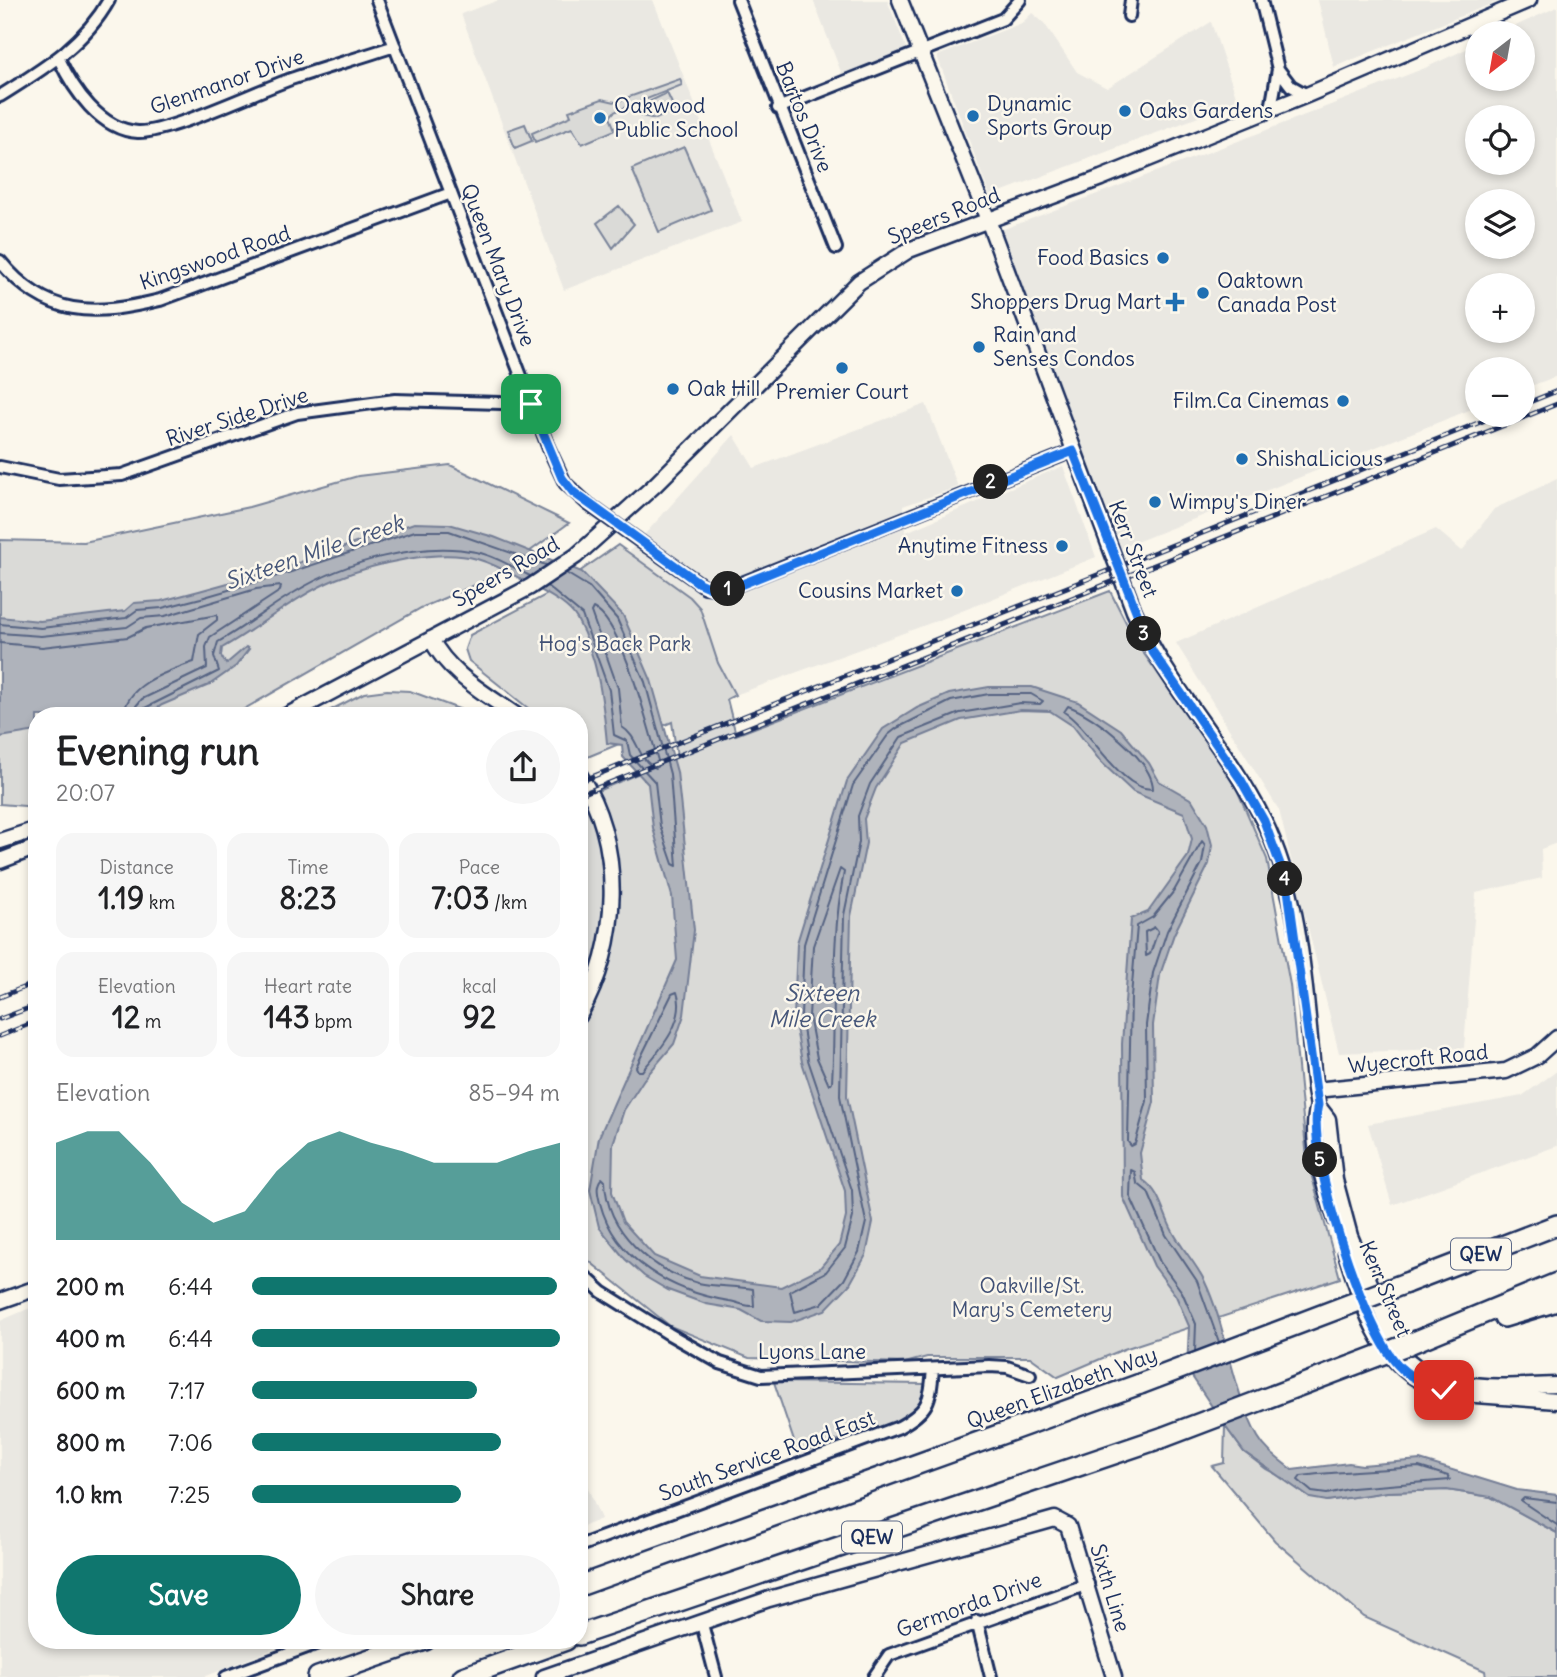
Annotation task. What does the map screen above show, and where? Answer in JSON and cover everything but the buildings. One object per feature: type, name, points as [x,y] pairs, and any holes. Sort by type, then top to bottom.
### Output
[{"type":"highway","points":[[1480,1255],[1557,1217]]},
{"type":"highway","name":"Queen Elizabeth Way","points":[[588,1583],[1140,1384],[1557,1225]]},
{"type":"highway","name":"QEW","points":[[588,1632],[1164,1437],[1409,1345],[1557,1283]]},
{"type":"highway","points":[[1409,1345],[1557,1301]]},
{"type":"highway","points":[[318,1677],[399,1649]]},
{"type":"highway","points":[[463,1677],[541,1649]]},
{"type":"main road","name":"Kerr Street","points":[[900,0],[988,220],[1073,451],[1152,651],[1241,780],[1264,821],[1287,883],[1318,1105],[1328,1119],[1335,1180],[1350,1236],[1382,1316],[1406,1360],[1423,1372],[1461,1384],[1557,1385]]},
{"type":"main road","name":"Speers Road","points":[[303,707],[530,587],[597,538],[655,485],[859,282],[909,250],[1307,95],[1529,0]]},
{"type":"main road","points":[[431,639],[444,660],[504,707]]},
{"type":"main road","points":[[588,792],[602,820],[610,859],[612,887],[602,959],[588,994]]},
{"type":"main road","points":[[0,841],[28,832]]},
{"type":"main road","points":[[0,861],[28,851]]},
{"type":"main road","name":"Wyecroft Road","points":[[1315,1090],[1506,1071],[1537,1056],[1557,1038]]},
{"type":"main road","name":"Kerr Street","points":[[1318,1105],[1315,1116],[1323,1180],[1372,1320],[1400,1368],[1430,1385],[1452,1392],[1557,1401]]},
{"type":"main road","points":[[0,1301],[28,1291]]},
{"type":"main road","name":"Sixth Line","points":[[702,1624],[769,1599],[1055,1519],[1068,1526],[1088,1584],[1114,1677]]},
{"type":"main road","points":[[544,1677],[702,1624]]},
{"type":"street","points":[[0,96],[60,59],[97,22],[109,0]]},
{"type":"street","name":"Queen Mary Drive","points":[[377,0],[531,404],[565,483],[588,504],[705,587],[727,589],[1073,451]]},
{"type":"street","name":"Bartos Drive","points":[[738,0],[778,108],[836,248]]},
{"type":"street","points":[[778,108],[1003,19],[1020,0]]},
{"type":"street","points":[[1129,16],[1131,0]]},
{"type":"street","points":[[1261,0],[1278,69],[1271,109]]},
{"type":"street","name":"Glenmanor Drive","points":[[60,59],[93,111],[114,124],[138,132],[173,124],[294,78],[395,46]]},
{"type":"street","points":[[1278,69],[1292,86],[1307,95]]},
{"type":"street","name":"Kingswood Road","points":[[0,261],[16,282],[44,300],[77,310],[120,310],[160,300],[451,194]]},
{"type":"street","name":"River Side Drive","points":[[0,467],[59,479],[122,475],[297,413],[395,400],[531,404]]},
{"type":"street","name":"Lyons Lane","points":[[588,1279],[602,1292],[706,1356],[761,1376],[1007,1367],[1030,1375]]},
{"type":"street","name":"South Service Road East","points":[[588,1543],[899,1427],[921,1415],[931,1397],[933,1368]]},
{"type":"street","name":"Germorda Drive","points":[[874,1677],[889,1655],[977,1621],[1088,1584]]},
{"type":"street","points":[[977,1621],[991,1677]]},
{"type":"street","points":[[702,1624],[716,1677]]},
{"type":"street","points":[[226,1677],[302,1649]]},
{"type":"shaded area","name":"Oakwood Public School","points":[[499,0],[653,0],[742,222],[564,290],[461,14]]},
{"type":"shaded area","points":[[813,0],[887,0],[907,50],[843,77]]},
{"type":"shaded area","points":[[1318,0],[1501,0],[1334,67]]},
{"type":"shaded area","points":[[1557,7],[1557,376],[1535,384],[1535,357],[1465,357],[1465,412],[1121,548],[1001,230],[1425,68],[1465,50],[1465,91],[1535,91],[1535,21],[1526,21]]},
{"type":"shaded area","points":[[1032,13],[1044,23],[1077,72],[1107,88],[1211,22],[1238,102],[990,196],[937,56],[1022,23]]},
{"type":"shaded area","points":[[926,404],[958,487],[903,506],[906,532],[1063,466],[1096,557],[947,617],[735,695],[697,620],[628,553],[734,435],[754,468]]},
{"type":"shaded area","points":[[1557,479],[1557,843],[1541,849],[1542,878],[1476,893],[1464,1048],[1339,1053],[1279,810],[1176,643],[1436,529],[1462,551],[1494,509]]},
{"type":"shaded area","points":[[1557,1071],[1557,1146],[1392,1205],[1368,1124],[1522,1096]]},
{"type":"shaded area","points":[[28,1309],[28,1649],[274,1649],[204,1677],[0,1677],[0,1321]]},
{"type":"shaded area","points":[[588,1488],[601,1519],[588,1524]]},
{"type":"green space","points":[[680,79],[682,85],[614,112],[610,117],[615,130],[582,144],[572,128],[535,142],[532,133],[571,116],[569,111],[602,99],[615,102]]},
{"type":"green space","points":[[667,93],[675,110],[656,119],[641,116],[640,106]]},
{"type":"green space","points":[[525,124],[532,141],[515,148],[508,130]]},
{"type":"green space","points":[[684,147],[711,210],[659,232],[632,169]]},
{"type":"green space","points":[[619,206],[634,224],[613,248],[597,223]]},
{"type":"green space","points":[[450,465],[569,523],[496,576],[421,608],[248,707],[28,707],[28,806],[0,804],[0,540],[84,542],[249,507],[358,476]]},
{"type":"green space","points":[[618,545],[690,597],[700,608],[718,663],[735,695],[727,699],[736,735],[1110,591],[1137,644],[1232,778],[1267,859],[1290,985],[1307,1159],[1340,1278],[1124,1349],[1058,1377],[1030,1357],[927,1357],[905,1363],[749,1358],[670,1326],[588,1260],[588,795],[677,757],[672,722],[588,757],[588,707],[527,707],[469,661],[465,649],[470,635],[546,595]]},
{"type":"green space","points":[[410,691],[454,707],[337,707],[364,693]]},
{"type":"green space","points":[[774,1382],[927,1384],[925,1402],[911,1417],[798,1453]]},
{"type":"green space","points":[[1225,1426],[1244,1452],[1266,1469],[1327,1501],[1387,1492],[1447,1490],[1491,1497],[1557,1533],[1557,1677],[1486,1677],[1485,1671],[1364,1617],[1275,1541],[1212,1466],[1224,1463]]},
{"type":"water","name":"Sixteen Mile Creek","points":[[414,523],[449,524],[494,537],[582,572],[623,615],[651,680],[677,772],[694,930],[684,1015],[674,1044],[644,1079],[624,1110],[613,1144],[612,1192],[623,1222],[654,1256],[700,1276],[781,1287],[820,1268],[839,1245],[846,1217],[845,1191],[802,1062],[794,1017],[797,943],[847,781],[883,729],[917,708],[949,694],[989,687],[1032,687],[1078,702],[1121,730],[1149,763],[1159,781],[1192,800],[1207,825],[1212,845],[1209,864],[1174,934],[1160,975],[1153,1025],[1154,1102],[1140,1153],[1143,1180],[1157,1196],[1172,1230],[1200,1273],[1212,1299],[1242,1399],[1258,1437],[1269,1451],[1292,1470],[1349,1463],[1362,1465],[1420,1460],[1517,1490],[1557,1495],[1557,1533],[1491,1497],[1447,1490],[1387,1492],[1327,1501],[1310,1498],[1244,1452],[1187,1369],[1189,1326],[1176,1296],[1154,1266],[1123,1197],[1122,1044],[1131,919],[1148,912],[1188,856],[1192,839],[1184,813],[1133,792],[1101,762],[1073,726],[1050,711],[1021,710],[961,720],[905,743],[876,788],[864,819],[866,843],[851,916],[847,1096],[873,1222],[866,1255],[850,1284],[825,1310],[791,1322],[761,1321],[741,1310],[706,1304],[668,1290],[644,1276],[625,1259],[599,1227],[590,1190],[599,1137],[677,960],[672,896],[653,828],[648,784],[623,757],[622,745],[607,743],[595,664],[577,619],[564,605],[492,564],[477,559],[444,555],[387,563],[321,586],[222,648],[221,656],[226,664],[246,647],[249,649],[236,666],[209,685],[159,707],[28,707],[28,732],[0,737],[0,617],[40,621],[125,611],[134,603],[161,601],[289,566]]},
{"type":"railway","points":[[1535,400],[1557,391]]},
{"type":"railway","points":[[588,791],[1557,404]]},
{"type":"railway","points":[[588,778],[1468,427]]},
{"type":"railway","points":[[0,997],[28,986]]},
{"type":"railway","points":[[0,1019],[28,1008]]},
{"type":"railway","points":[[0,1036],[28,1025]]},
{"type":"place","name":"Oaks Gardens","points":[[1125,111]]},
{"type":"place","name":"Dynamic Sports Group","points":[[973,116]]},
{"type":"place","name":"Oakwood Public School","points":[[600,118]]},
{"type":"place","name":"Food Basics","points":[[1163,258]]},
{"type":"place","name":"Oaktown Canada Post","points":[[1203,293]]},
{"type":"place","name":"Shoppers Drug Mart","points":[[1175,302]]},
{"type":"place","name":"Rain and Senses Condos","points":[[979,347]]},
{"type":"place","name":"Premier Court","points":[[842,368]]},
{"type":"place","name":"Oak Hill","points":[[673,389]]},
{"type":"place","name":"Film.Ca Cinemas","points":[[1343,401]]},
{"type":"place","name":"ShishaLicious","points":[[1242,459]]},
{"type":"place","name":"Wimpy's Diner","points":[[1155,502]]},
{"type":"place","name":"Anytime Fitness","points":[[1062,546]]},
{"type":"place","name":"Cousins Market","points":[[957,591]]},
{"type":"route","points":[[531,404],[548,449],[562,478],[573,492],[699,583],[715,590],[735,587],[1073,451],[1152,651],[1241,780],[1264,821],[1287,883],[1318,1105],[1315,1116],[1323,1180],[1351,1269],[1386,1349],[1400,1368],[1418,1380],[1444,1390]]},
{"type":"park label","name":"Hog's Back Park","points":[[615,644]]},
{"type":"park label","name":"Oakville/St. Mary's Cemetery","points":[[1032,1298]]}]
